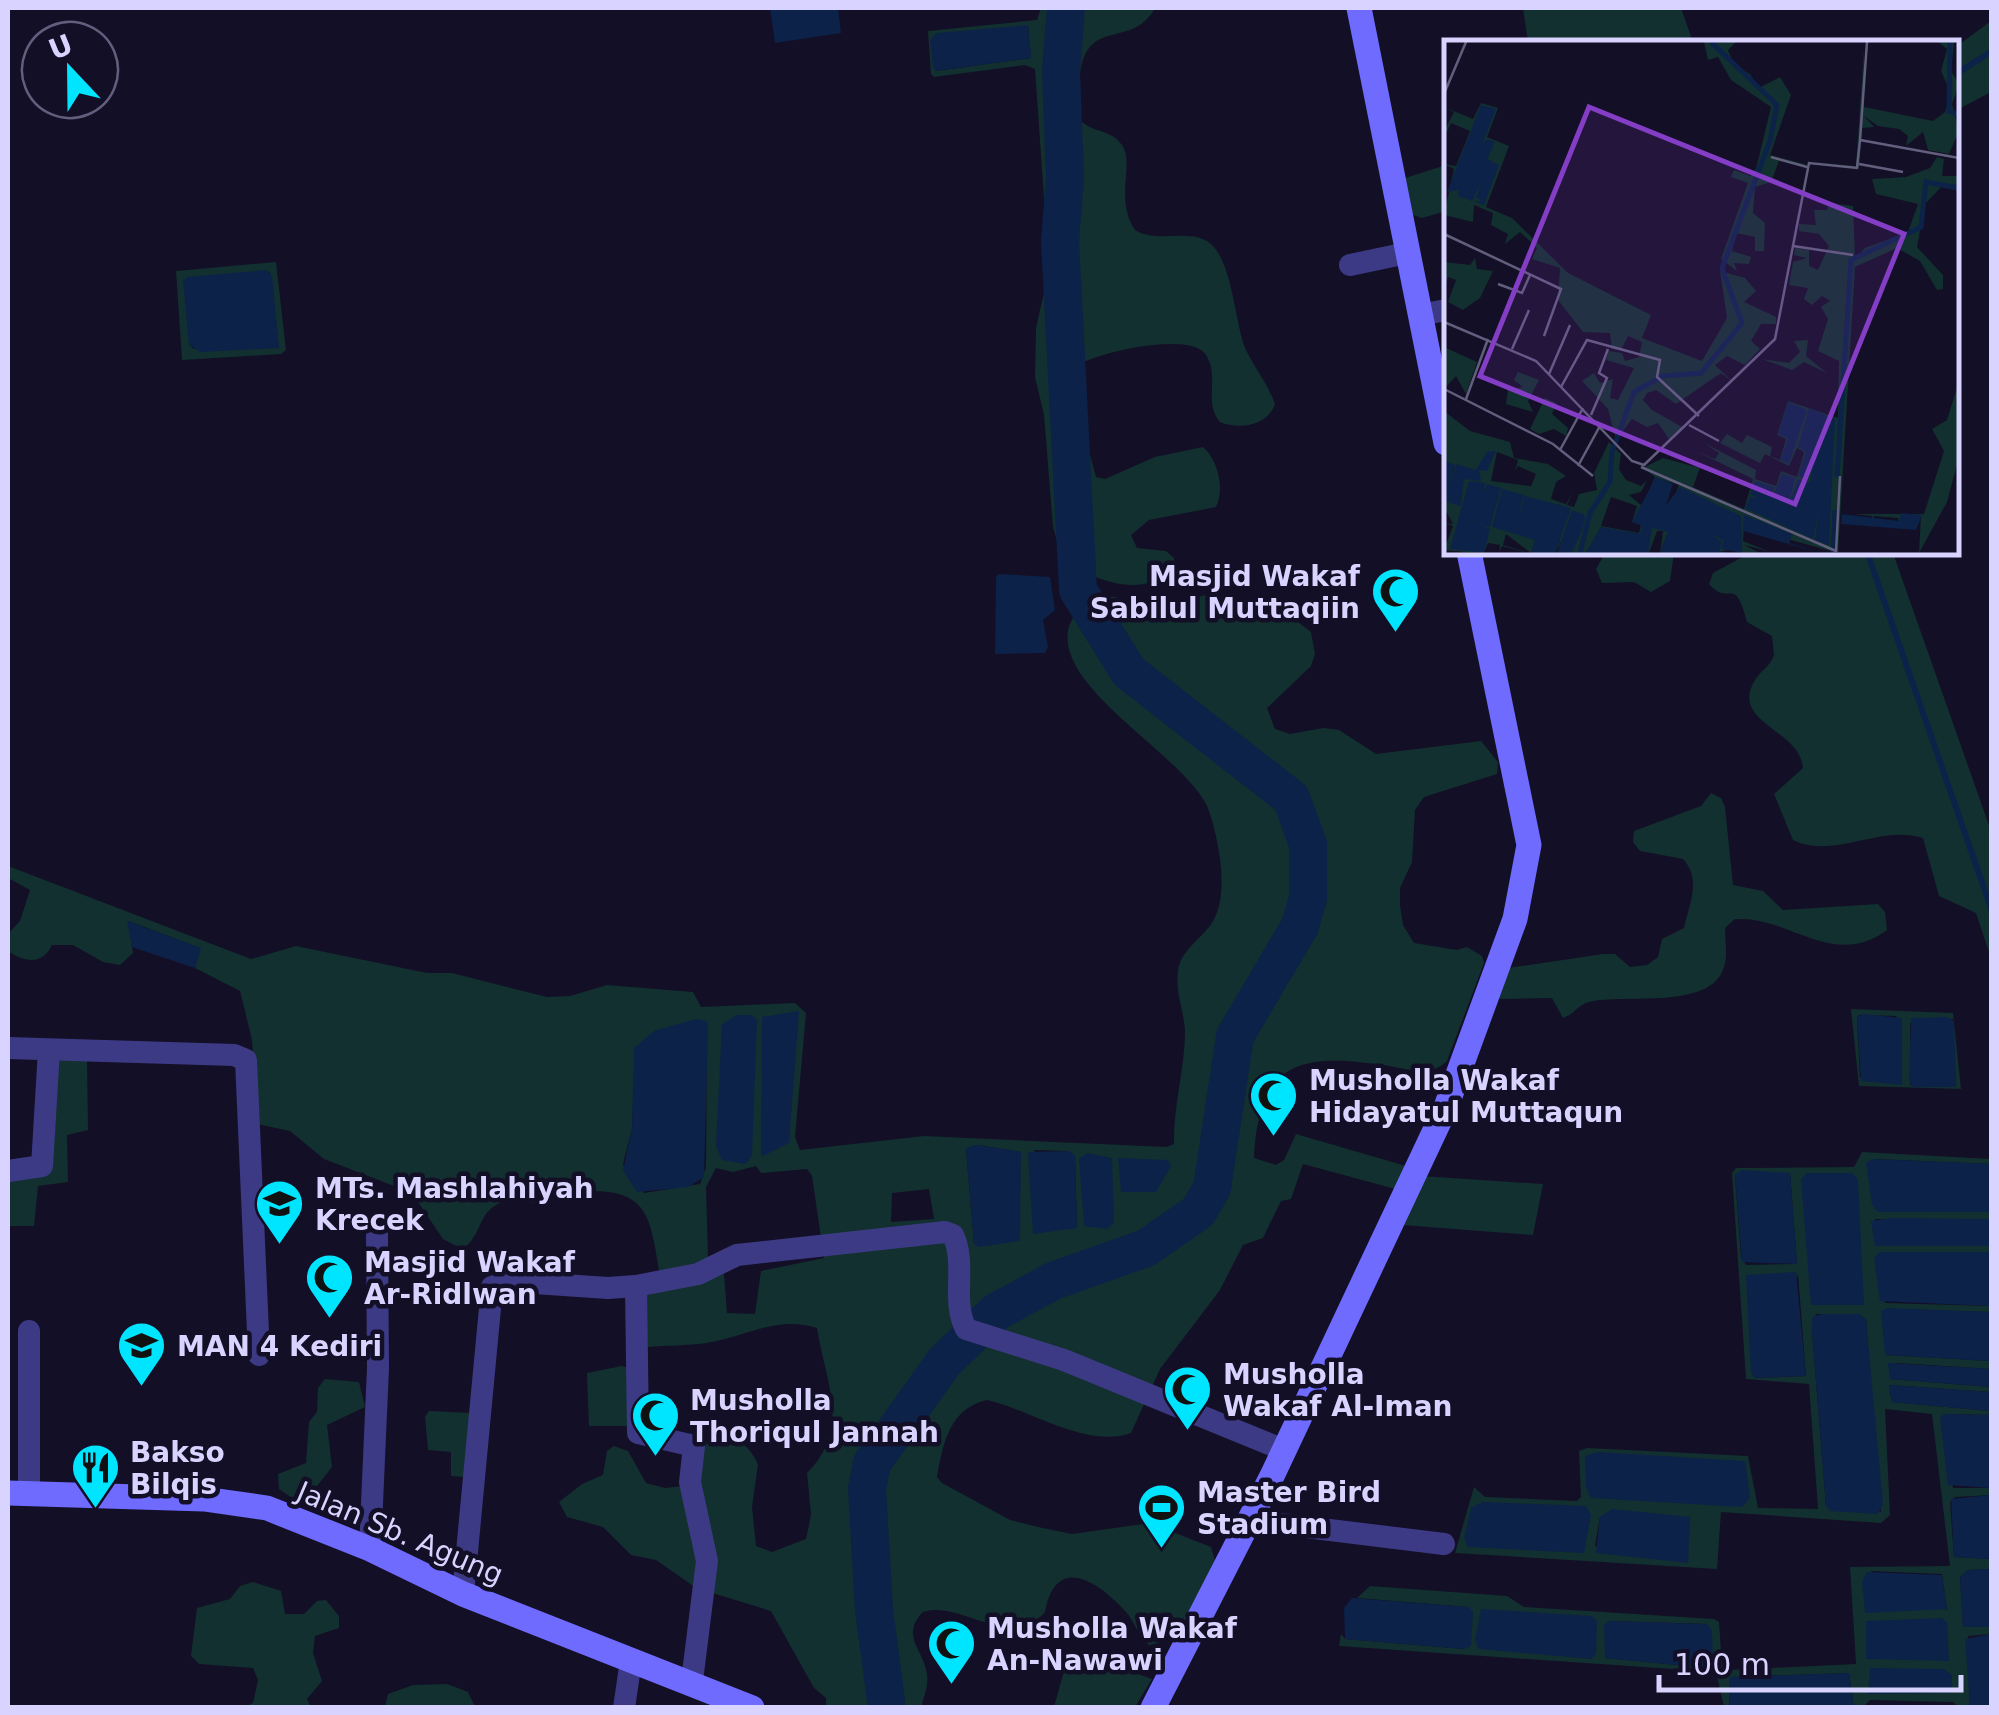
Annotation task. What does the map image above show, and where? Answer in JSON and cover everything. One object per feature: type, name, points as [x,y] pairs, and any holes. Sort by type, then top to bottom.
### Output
[{"type":"street","points":[[1358,8],[1444,433]]},
{"type":"street","points":[[1350,266],[1407,252]]},
{"type":"street","points":[[1420,315],[1444,310]]},
{"type":"street","points":[[1153,1708],[1284,1450],[1446,1107],[1515,919],[1530,861],[1470,555]]},
{"type":"street","points":[[8,1048],[246,1060],[258,1355]]},
{"type":"street","points":[[8,1172],[42,1166],[48,1050]]},
{"type":"street","points":[[462,1594],[492,1288],[503,1281],[608,1288],[636,1286],[702,1272],[738,1255],[944,1232],[953,1235],[958,1247],[961,1318],[977,1333],[1064,1360],[1284,1450]]},
{"type":"street","points":[[370,1549],[378,1368],[377,1234]]},
{"type":"street","points":[[636,1286],[638,1433],[694,1446],[690,1482],[707,1561],[692,1681]]},
{"type":"street","points":[[18,1494],[29,1331]]},
{"type":"street","name":"Jalan Sb. Agung","points":[[18,1494],[204,1498],[267,1508],[370,1549],[462,1594],[692,1681],[752,1708]]},
{"type":"street","points":[[1249,1520],[1444,1544]]},
{"type":"street","points":[[624,1708],[631,1660]]},
{"type":"green space","points":[[1041,8],[1155,8],[1144,22],[1092,45],[1083,59],[1079,83],[1081,121],[1113,136],[1122,145],[1127,162],[1126,206],[1135,230],[1152,236],[1197,237],[1214,247],[1227,272],[1245,348],[1275,404],[1266,417],[1252,424],[1220,422],[1213,406],[1210,363],[1197,348],[1183,345],[1144,346],[1079,365],[1078,410],[1096,477],[1105,479],[1155,457],[1203,447],[1216,467],[1220,492],[1216,507],[1149,520],[1131,535],[1137,548],[1166,551],[1174,558],[1175,571],[1146,584],[1106,581],[1064,565],[1053,527],[1044,415],[1035,377],[1036,328],[1045,288],[1047,241],[1035,69],[1025,65],[934,77],[931,74],[928,31],[1037,20]],"holes":[[[1028,25],[1031,58],[936,71]]]},
{"type":"green space","points":[[1523,8],[1681,8],[1692,40],[1528,40]]},
{"type":"green space","points":[[1991,21],[1991,92],[1959,109],[1959,45]]},
{"type":"green space","points":[[1444,166],[1444,212],[1422,218],[1413,215],[1405,178]]},
{"type":"green space","points":[[276,262],[286,350],[281,354],[182,360],[176,271]],"holes":[[[270,272],[279,348],[194,349],[189,344]]]},
{"type":"green space","points":[[1604,555],[1674,555],[1670,581],[1651,592],[1634,582],[1602,583],[1596,569]]},
{"type":"green space","points":[[1746,555],[1894,555],[1991,831],[1991,958],[1976,913],[1939,896],[1923,838],[1890,835],[1824,846],[1793,840],[1774,794],[1803,768],[1791,744],[1758,716],[1749,695],[1774,655],[1772,636],[1747,622],[1735,595],[1716,591],[1709,584],[1713,573]]},
{"type":"green space","points":[[1206,595],[1228,596],[1253,617],[1298,622],[1311,632],[1315,654],[1311,666],[1267,708],[1275,729],[1290,734],[1323,728],[1339,730],[1376,754],[1481,741],[1498,762],[1497,774],[1424,797],[1415,810],[1412,862],[1400,888],[1403,925],[1414,943],[1457,950],[1467,947],[1482,956],[1484,963],[1447,1061],[1434,1069],[1419,1071],[1359,1062],[1310,1063],[1291,1070],[1276,1082],[1265,1100],[1258,1125],[1254,1158],[1276,1165],[1284,1160],[1296,1134],[1406,1166],[1399,1190],[1303,1164],[1291,1199],[1281,1201],[1263,1238],[1243,1245],[1220,1290],[1160,1369],[1131,1433],[1114,1437],[1077,1432],[987,1400],[964,1411],[950,1429],[937,1477],[1010,1520],[1072,1534],[1150,1523],[1211,1547],[1215,1561],[1191,1612],[1173,1634],[1149,1645],[1126,1612],[1103,1591],[1079,1578],[1068,1578],[1050,1594],[1045,1612],[1031,1623],[1017,1627],[952,1612],[923,1612],[913,1628],[927,1678],[921,1707],[826,1707],[826,1698],[814,1688],[771,1611],[696,1588],[656,1560],[631,1555],[603,1527],[567,1517],[559,1502],[582,1484],[603,1475],[607,1451],[614,1446],[628,1451],[646,1483],[665,1488],[683,1486],[694,1446],[723,1438],[746,1446],[758,1464],[752,1507],[756,1546],[772,1552],[806,1539],[811,1515],[807,1473],[821,1456],[832,1421],[817,1328],[775,1325],[706,1343],[648,1347],[641,1295],[724,1274],[727,1313],[755,1314],[761,1271],[824,1258],[812,1176],[807,1169],[761,1173],[756,1166],[733,1172],[716,1168],[706,1187],[708,1259],[660,1275],[645,1214],[626,1197],[599,1191],[539,1203],[500,1203],[488,1212],[462,1249],[443,1239],[412,1193],[324,1159],[290,1131],[257,1124],[252,1040],[240,991],[195,968],[200,948],[128,921],[133,953],[120,965],[103,962],[73,945],[52,945],[43,956],[32,960],[8,951],[8,934],[20,921],[30,890],[8,878],[8,866],[251,959],[296,946],[427,973],[452,973],[547,997],[570,996],[607,985],[693,992],[701,1007],[795,1003],[806,1013],[795,1137],[800,1150],[924,1136],[1167,1147],[1174,1144],[1185,1031],[1178,971],[1183,957],[1212,923],[1221,898],[1216,837],[1198,791],[1083,678],[1070,654],[1068,631],[1080,609],[1095,600],[1120,598],[1150,610]],"holes":[[[707,1021],[706,1167],[700,1184],[644,1193],[623,1164],[632,1129],[634,1080],[654,1031]],[[977,1145],[1021,1152],[974,1244],[966,1149]],[[1034,1150],[1068,1151],[1075,1156],[1077,1228]],[[929,1189],[934,1219],[891,1222],[892,1193]]]},
{"type":"green space","points":[[1711,793],[1721,798],[1725,807],[1733,885],[1763,891],[1783,910],[1878,904],[1885,912],[1887,930],[1867,941],[1848,945],[1755,920],[1735,919],[1725,928],[1724,967],[1716,981],[1702,990],[1665,998],[1589,1002],[1563,1018],[1552,998],[1500,999],[1497,994],[1508,968],[1603,954],[1615,954],[1630,967],[1647,965],[1658,957],[1662,939],[1684,928],[1692,875],[1683,859],[1640,851],[1633,842],[1634,831],[1701,806]]},
{"type":"green space","points":[[1851,1009],[1953,1013],[1961,1089],[1859,1086]],"holes":[[[1897,1016],[1860,1078],[1857,1018]],[[1953,1019],[1956,1087],[1910,1085],[1910,1023]]]},
{"type":"green space","points":[[87,1058],[88,1130],[67,1135],[68,1182],[38,1186],[34,1226],[8,1226],[8,1174],[39,1174],[51,1060]]},
{"type":"green space","points":[[1862,1152],[1991,1159],[1991,1164],[1873,1159],[1878,1212],[1991,1212],[1991,1219],[1875,1219],[1875,1246],[1991,1246],[1991,1252],[1880,1252],[1885,1303],[1991,1306],[1991,1312],[1945,1311],[1885,1355],[1991,1361],[1991,1369],[1896,1363],[1890,1379],[1991,1387],[1991,1392],[1889,1385],[1892,1402],[1991,1411],[1991,1415],[1944,1414],[1953,1488],[1991,1488],[1991,1495],[1955,1497],[1950,1502],[1954,1557],[1991,1559],[1991,1569],[1968,1570],[1960,1577],[1963,1627],[1991,1627],[1991,1634],[1968,1636],[1970,1707],[1958,1707],[1953,1702],[1870,1700],[1863,1707],[1854,1707],[1849,1673],[1730,1677],[1729,1707],[1724,1707],[1716,1672],[1339,1646],[1341,1634],[1345,1639],[1465,1649],[1468,1607],[1357,1598],[1370,1586],[1507,1596],[1524,1607],[1714,1619],[1719,1622],[1722,1666],[1728,1670],[1856,1664],[1850,1567],[1950,1566],[1932,1414],[1885,1409],[1890,1515],[1881,1523],[1721,1512],[1717,1569],[1455,1553],[1474,1487],[1485,1497],[1577,1501],[1581,1497],[1579,1451],[1587,1448],[1748,1456],[1758,1508],[1818,1509],[1809,1384],[1746,1379],[1732,1173],[1736,1168],[1854,1167]],"holes":[[[1790,1173],[1797,1264],[1746,1265],[1741,1257],[1735,1176]],[[1798,1274],[1806,1376],[1756,1378]],[[1816,1314],[1859,1314],[1866,1320],[1881,1512],[1826,1506],[1812,1331]],[[1600,1517],[1690,1559],[1595,1546]],[[1870,1571],[1942,1574],[1947,1610]],[[1609,1621],[1707,1624],[1709,1668],[1606,1658],[1604,1626]]]},
{"type":"green space","points":[[1421,1176],[1543,1184],[1533,1235],[1402,1225]]},
{"type":"green space","points":[[629,1368],[629,1426],[589,1426],[587,1373]]},
{"type":"green space","points":[[325,1379],[359,1382],[365,1407],[327,1425],[332,1467],[302,1505],[279,1489],[278,1474],[306,1463],[309,1422],[317,1412],[318,1388]]},
{"type":"green space","points":[[429,1411],[471,1413],[464,1477],[451,1476],[451,1452],[428,1450],[425,1417]]},
{"type":"green space","points":[[253,1582],[281,1591],[285,1614],[304,1614],[317,1601],[326,1600],[339,1616],[339,1628],[315,1636],[313,1653],[322,1681],[307,1699],[311,1707],[244,1707],[253,1703],[258,1680],[253,1668],[199,1664],[191,1656],[197,1608],[230,1599],[240,1586]]},
{"type":"green space","points":[[1087,1656],[1152,1679],[1135,1707],[1054,1707],[1067,1660]]},
{"type":"green space","points":[[447,1684],[468,1692],[475,1707],[385,1707],[388,1694],[413,1685]]},
{"type":"water","points":[[770,8],[838,8],[841,33],[775,43]]},
{"type":"water","points":[[1028,25],[1031,58],[935,71],[933,67],[930,40],[937,33]]},
{"type":"water","points":[[266,270],[272,275],[279,348],[200,352],[189,344],[183,281],[187,277]]},
{"type":"water","points":[[999,574],[1050,577],[1055,610],[1043,620],[1048,647],[1045,653],[995,654]]},
{"type":"water","points":[[127,921],[201,948],[195,968],[132,947]]},
{"type":"water","points":[[799,1011],[789,1143],[761,1157],[762,1017]]},
{"type":"water","points":[[1863,1014],[1902,1018],[1902,1085],[1861,1081],[1857,1017]]},
{"type":"water","points":[[737,1015],[752,1015],[757,1020],[752,1155],[746,1164],[722,1160],[716,1146],[722,1024]]},
{"type":"water","points":[[1948,1017],[1954,1022],[1956,1087],[1913,1087],[1909,1081],[1911,1018]]},
{"type":"water","points":[[696,1019],[707,1021],[708,1026],[704,1177],[688,1187],[637,1192],[623,1170],[632,1129],[634,1048],[654,1031]]},
{"type":"water","points":[[977,1145],[1021,1152],[1020,1241],[979,1247],[974,1244],[966,1148]]},
{"type":"water","points":[[1068,1151],[1075,1155],[1077,1228],[1033,1234],[1028,1152]]},
{"type":"water","points":[[1087,1153],[1112,1158],[1114,1222],[1108,1229],[1084,1226],[1079,1159]]},
{"type":"water","points":[[1118,1158],[1168,1160],[1171,1166],[1156,1192],[1121,1192]]},
{"type":"water","points":[[1873,1159],[1991,1164],[1991,1212],[1878,1212],[1872,1205],[1866,1163]]},
{"type":"water","points":[[1742,1170],[1790,1173],[1797,1264],[1742,1262],[1735,1175]]},
{"type":"water","points":[[1807,1173],[1852,1173],[1858,1179],[1864,1305],[1811,1305],[1801,1179]]},
{"type":"water","points":[[1991,1219],[1991,1246],[1875,1246],[1871,1221]]},
{"type":"water","points":[[1880,1252],[1991,1252],[1991,1306],[1880,1301],[1874,1258]]},
{"type":"water","points":[[1796,1272],[1806,1376],[1755,1378],[1751,1373],[1746,1275]]},
{"type":"water","points":[[1887,1308],[1991,1312],[1991,1361],[1885,1355],[1881,1311]]},
{"type":"water","points":[[1859,1314],[1866,1320],[1883,1504],[1878,1514],[1830,1511],[1826,1506],[1812,1331],[1812,1317]]},
{"type":"water","points":[[1888,1363],[1991,1369],[1991,1387],[1890,1379]]},
{"type":"water","points":[[1889,1385],[1991,1392],[1991,1411],[1892,1402]]},
{"type":"water","points":[[1944,1414],[1991,1415],[1991,1488],[1948,1485],[1940,1418]]},
{"type":"water","points":[[1597,1452],[1745,1461],[1750,1498],[1742,1507],[1591,1498],[1586,1487],[1585,1456]]},
{"type":"water","points":[[1991,1495],[1991,1559],[1954,1557],[1951,1499]]},
{"type":"water","points":[[1483,1502],[1586,1506],[1591,1515],[1584,1553],[1468,1547],[1464,1538],[1471,1508]]},
{"type":"water","points":[[1612,1509],[1690,1517],[1688,1563],[1596,1553],[1600,1517]]},
{"type":"water","points":[[1991,1569],[1991,1627],[1963,1627],[1960,1577],[1968,1570]]},
{"type":"water","points":[[1867,1572],[1942,1575],[1947,1609],[1865,1613],[1862,1581]]},
{"type":"water","points":[[1352,1598],[1468,1607],[1473,1611],[1471,1646],[1465,1649],[1345,1639],[1344,1608]]},
{"type":"water","points":[[1481,1609],[1592,1616],[1597,1621],[1596,1654],[1591,1659],[1479,1649],[1475,1640]]},
{"type":"water","points":[[1942,1618],[1947,1623],[1949,1661],[1866,1659],[1866,1621]]},
{"type":"water","points":[[1609,1621],[1707,1624],[1712,1630],[1713,1664],[1709,1668],[1605,1658],[1604,1626]]},
{"type":"water","points":[[1991,1634],[1991,1707],[1970,1707],[1965,1639]]},
{"type":"water","points":[[1870,1668],[1944,1669],[1952,1675],[1952,1693],[1868,1694]]},
{"type":"water","points":[[1849,1673],[1854,1707],[1729,1707],[1730,1677]]},
{"type":"waterway","points":[[887,1708],[874,1610],[867,1488],[872,1463],[944,1362],[996,1312],[1053,1281],[1146,1248],[1198,1212],[1212,1188],[1235,1036],[1300,926],[1308,898],[1308,844],[1291,798],[1129,672],[1078,590],[1060,241],[1065,177],[1061,71],[1066,8]]},
{"type":"waterway","points":[[1959,72],[1992,51]]},
{"type":"waterway","points":[[1868,555],[1992,911]]},
{"type":"place","name":"Masjid Wakaf Sabilul Muttaqiin","points":[[1395,634]]},
{"type":"place","name":"Musholla Wakaf Hidayatul Muttaqun","points":[[1274,1138]]},
{"type":"place","name":"MTs. Mashlahiyah Krecek","points":[[280,1246]]},
{"type":"place","name":"Masjid Wakaf Ar-Ridlwan","points":[[329,1320]]},
{"type":"place","name":"MAN 4 Kediri","points":[[142,1388]]},
{"type":"place","name":"Musholla Wakaf Al-Iman","points":[[1188,1432]]},
{"type":"place","name":"Musholla Thoriqul Jannah","points":[[655,1458]]},
{"type":"place","name":"Bakso Bilqis","points":[[95,1510]]},
{"type":"place","name":"Master Bird Stadium","points":[[1162,1550]]},
{"type":"place","name":"Musholla Wakaf An-Nawawi","points":[[952,1686]]}]
